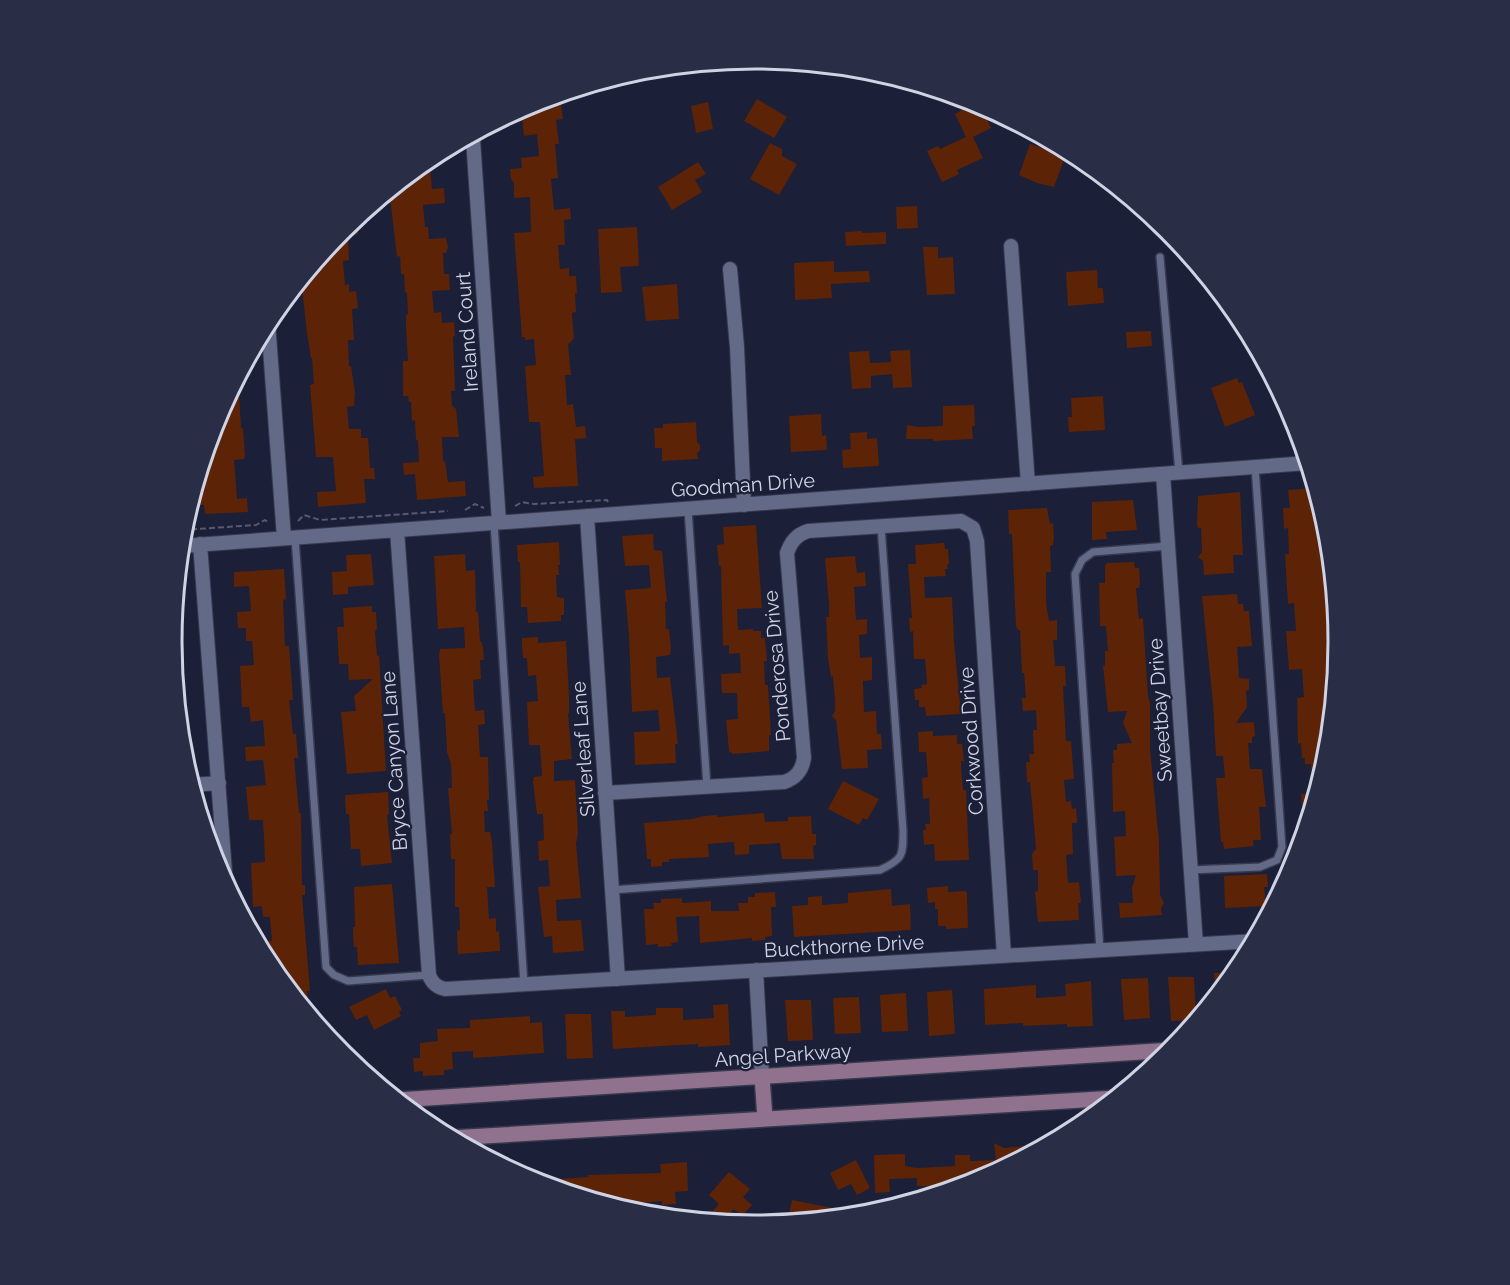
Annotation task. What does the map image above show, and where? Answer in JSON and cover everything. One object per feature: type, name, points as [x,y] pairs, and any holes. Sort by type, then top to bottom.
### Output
[{"type":"main road","name":"Angel Parkway","points":[[409,1099],[1158,1051]]},
{"type":"main road","points":[[762,1077],[765,1118]]},
{"type":"main road","points":[[465,1137],[1102,1099]]},
{"type":"street","name":"Ireland Court","points":[[473,143],[497,523]]},
{"type":"street","points":[[1011,246],[1028,484]]},
{"type":"street","points":[[730,269],[737,347],[744,505]]},
{"type":"street","points":[[270,337],[289,538]]},
{"type":"street","name":"Goodman Drive","points":[[190,545],[1300,464]]},
{"type":"street","name":"Sweetbay Drive","points":[[1163,474],[1196,944]]},
{"type":"street","name":"Silverleaf Lane","points":[[587,516],[618,979]]},
{"type":"street","name":"Ponderosa Drive","points":[[605,793],[784,783],[792,779],[798,774],[804,758],[787,553],[789,546],[800,534],[808,531],[955,520],[969,525]]},
{"type":"street","name":"Corkwood Drive","points":[[969,525],[976,534],[977,540],[1004,956]]},
{"type":"street","name":"Bryce Canyon Lane","points":[[398,530],[433,980]]},
{"type":"street","points":[[200,544],[223,858]]},
{"type":"street","points":[[200,784],[219,783]]},
{"type":"street","name":"Buckthorne Drive","points":[[433,980],[445,989],[1244,942]]},
{"type":"street","points":[[756,970],[762,1077]]},
{"type":"lane","points":[[1160,257],[1179,473]]},
{"type":"lane","points":[[1190,870],[1260,867],[1277,860],[1282,847],[1255,467]]},
{"type":"lane","points":[[687,509],[706,787]]},
{"type":"lane","points":[[497,523],[524,984]]},
{"type":"lane","points":[[612,890],[880,870],[896,862],[903,853],[881,526]]},
{"type":"lane","points":[[289,538],[326,967],[334,975],[348,981],[433,980]]},
{"type":"lane","points":[[1100,950],[1075,574],[1082,560],[1093,552],[1168,546]]},
{"type":"path","points":[[298,521],[304,515],[320,520],[466,510],[475,504],[484,508]]},
{"type":"path","points":[[193,529],[256,525],[265,520],[269,523]]},
{"type":"building","points":[[757,99],[787,117],[774,138],[744,121]]},
{"type":"building","points":[[708,102],[713,129],[696,133],[691,106]]},
{"type":"building","points":[[561,103],[563,119],[556,120],[559,144],[555,144],[558,178],[551,179],[554,210],[570,208],[571,219],[564,220],[565,245],[558,245],[560,269],[569,268],[569,276],[576,276],[576,312],[572,313],[574,338],[568,345],[571,375],[565,375],[567,405],[573,404],[576,427],[585,426],[586,438],[575,439],[578,486],[534,488],[533,477],[544,476],[540,422],[529,422],[525,366],[536,365],[534,339],[525,340],[525,337],[522,337],[514,233],[531,232],[530,197],[514,198],[514,183],[510,169],[522,168],[521,158],[539,156],[537,134],[524,136],[522,119]]},
{"type":"building","points":[[964,109],[986,118],[991,128],[973,137],[983,158],[957,170],[959,174],[942,182],[927,151],[938,146],[940,149],[966,137],[955,114]]},
{"type":"building","points":[[770,143],[782,149],[782,156],[797,164],[779,195],[750,179]]},
{"type":"building","points":[[1030,144],[1049,150],[1064,160],[1054,187],[1019,175]]},
{"type":"building","points":[[698,162],[706,174],[695,180],[702,192],[672,210],[658,187]]},
{"type":"building","points":[[430,170],[432,189],[444,188],[445,203],[423,205],[425,227],[428,227],[429,239],[446,238],[448,247],[446,253],[443,253],[444,274],[449,274],[450,290],[432,291],[434,313],[441,312],[442,323],[454,322],[455,391],[451,391],[452,406],[456,409],[459,437],[442,437],[443,462],[445,461],[448,482],[465,481],[466,496],[417,500],[415,474],[404,475],[403,463],[419,462],[411,402],[408,396],[403,396],[403,361],[408,361],[406,315],[408,314],[407,293],[405,292],[404,274],[401,274],[400,256],[397,257],[390,200]]},
{"type":"building","points":[[917,206],[918,228],[897,229],[896,207]]},
{"type":"building","points":[[637,227],[639,266],[620,267],[622,292],[601,293],[598,229]]},
{"type":"building","points":[[862,231],[862,233],[886,232],[886,244],[846,246],[845,232]]},
{"type":"building","points":[[348,238],[349,260],[343,261],[345,285],[349,284],[349,292],[356,291],[358,308],[352,309],[354,340],[348,340],[349,366],[351,366],[355,392],[354,406],[347,407],[349,429],[361,429],[361,438],[368,438],[370,468],[374,468],[375,479],[364,479],[366,503],[318,507],[317,492],[336,491],[333,457],[316,457],[310,385],[314,384],[302,290]]},
{"type":"building","points":[[923,247],[938,247],[938,258],[953,257],[955,294],[927,295]]},
{"type":"building","points":[[834,261],[834,272],[869,271],[870,282],[831,284],[832,298],[795,300],[794,263]]},
{"type":"building","points":[[1097,270],[1098,288],[1103,288],[1104,303],[1068,306],[1066,272]]},
{"type":"building","points":[[677,284],[679,319],[646,321],[642,287]]},
{"type":"building","points":[[1151,331],[1152,346],[1127,348],[1126,332]]},
{"type":"building","points":[[910,350],[912,387],[893,388],[892,374],[871,376],[871,388],[852,389],[849,352],[869,351],[870,363],[891,362],[890,351]]},
{"type":"building","points":[[1237,378],[1239,383],[1242,382],[1255,415],[1225,427],[1211,388]]},
{"type":"building","points":[[239,393],[245,456],[244,459],[234,460],[237,499],[247,498],[248,512],[205,514],[204,505],[199,505],[201,494]]},
{"type":"building","points":[[1103,396],[1105,430],[1069,432],[1068,417],[1072,417],[1071,398]]},
{"type":"building","points":[[974,405],[973,439],[933,441],[933,439],[906,439],[907,425],[943,426],[943,406]]},
{"type":"building","points":[[821,414],[822,436],[826,435],[827,450],[791,452],[789,416]]},
{"type":"building","points":[[696,422],[697,442],[700,445],[697,453],[698,459],[662,461],[662,448],[655,448],[654,428],[663,428],[663,424]]},
{"type":"building","points":[[867,432],[867,439],[877,438],[879,466],[843,468],[842,450],[851,449],[850,433]]},
{"type":"building","points":[[1307,489],[1324,568],[1328,642],[1327,680],[1324,717],[1312,777],[1311,764],[1305,764],[1305,758],[1302,758],[1301,743],[1298,744],[1297,698],[1304,697],[1302,669],[1289,670],[1286,631],[1296,631],[1294,603],[1288,604],[1285,554],[1289,554],[1288,528],[1284,529],[1283,508],[1290,508],[1288,490]]},
{"type":"building","points":[[1240,492],[1243,555],[1233,555],[1234,573],[1204,575],[1203,561],[1198,557],[1202,552],[1201,528],[1197,525],[1198,496]]},
{"type":"building","points":[[1133,500],[1137,530],[1106,532],[1107,539],[1092,540],[1092,502]]},
{"type":"building","points":[[1047,508],[1050,524],[1053,523],[1054,538],[1053,545],[1050,546],[1051,572],[1046,572],[1046,603],[1049,621],[1057,620],[1057,640],[1053,640],[1055,666],[1065,666],[1066,686],[1063,686],[1066,741],[1071,741],[1074,779],[1064,780],[1066,802],[1071,801],[1072,809],[1076,808],[1077,819],[1077,823],[1072,823],[1073,854],[1066,855],[1068,883],[1079,882],[1081,903],[1078,903],[1079,920],[1038,922],[1035,892],[1038,891],[1038,870],[1033,870],[1032,854],[1036,849],[1026,762],[1030,762],[1029,754],[1034,754],[1033,730],[1037,730],[1036,710],[1023,711],[1022,698],[1026,698],[1020,630],[1016,626],[1012,534],[1009,534],[1008,510]]},
{"type":"building","points":[[756,525],[762,608],[737,609],[738,630],[761,631],[761,638],[765,638],[767,661],[764,661],[765,685],[768,685],[771,735],[769,735],[769,751],[733,754],[729,751],[726,720],[738,719],[737,693],[722,693],[721,674],[741,673],[740,653],[729,654],[729,645],[723,646],[721,566],[719,566],[717,545],[724,544],[723,527]]},
{"type":"building","points":[[653,534],[654,550],[662,551],[667,602],[665,602],[666,629],[669,629],[671,649],[670,655],[656,657],[657,678],[670,677],[678,744],[675,744],[676,763],[635,765],[634,732],[660,731],[658,710],[632,712],[625,590],[651,588],[649,565],[625,566],[622,536]]},
{"type":"building","points":[[559,542],[560,565],[558,565],[559,575],[556,575],[557,597],[564,598],[564,615],[561,615],[561,621],[528,623],[527,607],[521,607],[520,562],[518,562],[517,545]]},
{"type":"building","points":[[944,543],[945,549],[948,549],[949,564],[948,569],[945,569],[946,576],[924,577],[925,598],[952,597],[961,714],[926,716],[925,707],[919,707],[919,700],[915,700],[914,689],[922,688],[921,685],[927,684],[925,659],[914,659],[913,631],[910,632],[909,618],[912,618],[908,564],[916,564],[915,545]]},
{"type":"building","points":[[371,554],[374,585],[348,587],[348,594],[333,595],[332,572],[347,571],[346,555]]},
{"type":"building","points":[[465,554],[466,571],[475,570],[476,612],[478,612],[480,641],[483,647],[484,660],[480,660],[481,679],[473,680],[475,711],[484,710],[485,724],[478,725],[480,757],[488,757],[489,800],[487,800],[488,811],[484,811],[485,832],[490,832],[492,842],[495,887],[487,887],[489,919],[496,918],[500,951],[458,954],[459,907],[455,907],[455,859],[451,859],[450,834],[452,834],[448,788],[452,788],[451,764],[447,752],[439,655],[440,649],[465,648],[464,627],[438,629],[434,556]]},
{"type":"building","points":[[855,556],[857,573],[865,572],[866,586],[854,587],[856,620],[867,619],[867,634],[859,635],[860,658],[872,657],[872,680],[863,681],[864,712],[876,711],[877,734],[881,734],[882,749],[867,750],[868,768],[842,769],[836,720],[832,716],[835,711],[835,702],[833,676],[831,677],[828,658],[826,617],[829,617],[829,604],[825,558]]},
{"type":"building","points":[[1134,562],[1135,568],[1139,568],[1140,584],[1139,588],[1136,588],[1139,619],[1143,618],[1150,703],[1150,749],[1159,841],[1160,895],[1164,903],[1161,908],[1162,915],[1120,918],[1119,903],[1133,903],[1132,888],[1136,875],[1116,876],[1114,837],[1126,836],[1125,811],[1113,812],[1112,763],[1114,763],[1113,750],[1117,750],[1117,744],[1132,743],[1123,723],[1127,711],[1108,712],[1103,666],[1105,666],[1105,651],[1108,651],[1106,626],[1100,626],[1099,583],[1105,583],[1107,563]]},
{"type":"building","points":[[284,569],[285,646],[289,646],[293,700],[289,700],[298,758],[294,758],[299,813],[301,813],[302,885],[305,885],[305,895],[302,895],[310,991],[307,991],[308,1002],[266,941],[272,941],[270,917],[263,917],[262,906],[253,907],[251,863],[265,862],[264,837],[263,820],[249,820],[246,787],[266,785],[263,760],[246,761],[245,747],[265,746],[263,720],[251,722],[249,707],[242,707],[240,666],[254,665],[252,641],[246,641],[246,628],[238,628],[237,612],[251,611],[249,586],[234,587],[234,572]]},
{"type":"building","points":[[1237,594],[1238,604],[1243,604],[1244,611],[1249,611],[1252,646],[1237,647],[1239,678],[1249,679],[1249,690],[1246,691],[1247,707],[1236,723],[1254,722],[1255,736],[1252,737],[1252,743],[1248,743],[1250,769],[1262,769],[1266,807],[1259,807],[1261,840],[1253,840],[1254,846],[1224,849],[1223,842],[1221,842],[1216,778],[1225,778],[1223,756],[1216,756],[1202,596]]},
{"type":"building","points":[[372,606],[372,612],[376,612],[375,632],[377,656],[379,655],[386,771],[347,774],[341,712],[356,711],[354,696],[373,679],[349,680],[348,664],[339,664],[337,627],[344,627],[343,608]]},
{"type":"building","points":[[538,637],[538,643],[566,641],[572,759],[554,761],[554,781],[575,780],[578,833],[576,843],[581,898],[556,900],[557,921],[581,920],[584,951],[553,953],[552,936],[544,937],[538,887],[550,886],[548,860],[539,861],[538,841],[544,840],[543,814],[537,814],[533,782],[534,777],[542,776],[540,745],[529,745],[527,702],[538,701],[536,675],[528,676],[527,658],[523,658],[522,644],[522,638]]},
{"type":"building","points":[[933,731],[933,736],[957,735],[957,744],[962,744],[964,761],[961,761],[961,767],[963,790],[966,790],[969,860],[935,861],[934,844],[924,845],[923,830],[926,830],[925,824],[930,824],[929,798],[923,799],[922,778],[928,777],[926,752],[919,752],[918,732]]},
{"type":"building","points":[[843,781],[879,799],[867,820],[863,818],[859,825],[828,809]]},
{"type":"building","points":[[388,792],[389,814],[387,815],[392,863],[361,866],[360,849],[351,849],[349,814],[346,814],[345,795]]},
{"type":"building","points":[[1308,793],[1302,813],[1301,794]]},
{"type":"building","points":[[764,813],[765,822],[788,821],[788,817],[811,816],[812,834],[816,834],[816,845],[813,846],[814,859],[782,859],[780,843],[749,845],[749,854],[735,855],[734,842],[708,844],[709,857],[669,859],[669,862],[662,862],[662,866],[651,867],[651,859],[647,859],[644,823],[704,816]]},
{"type":"building","points":[[1267,874],[1268,887],[1264,887],[1266,903],[1264,906],[1225,908],[1224,876]]},
{"type":"building","points":[[392,884],[399,963],[358,965],[353,933],[353,927],[355,927],[354,887]]},
{"type":"building","points":[[948,886],[948,892],[965,891],[967,893],[968,928],[946,929],[946,926],[938,926],[938,909],[935,909],[935,902],[928,903],[927,888]]},
{"type":"building","points":[[891,889],[892,906],[910,904],[911,930],[794,937],[792,906],[808,905],[808,897],[822,896],[822,905],[848,903],[848,893]]},
{"type":"building","points":[[775,892],[776,907],[771,907],[772,936],[765,937],[765,940],[752,941],[752,938],[700,943],[699,916],[676,917],[678,942],[671,943],[672,946],[646,945],[644,909],[654,909],[653,903],[661,903],[661,899],[682,898],[682,903],[711,901],[711,911],[739,911],[738,903],[748,903],[748,897],[755,897],[755,893]]},
{"type":"building","points":[[1214,973],[1223,973],[1215,985]]},
{"type":"building","points":[[1168,977],[1194,977],[1196,1010],[1187,1020],[1171,1021]]},
{"type":"building","points":[[1148,978],[1150,1018],[1124,1020],[1121,979]]},
{"type":"building","points":[[1091,981],[1093,1026],[1067,1027],[1067,1024],[1023,1026],[1023,1023],[985,1025],[984,989],[1036,985],[1036,998],[1066,996],[1065,984]]},
{"type":"building","points":[[386,989],[390,998],[395,996],[402,1010],[399,1012],[401,1016],[374,1030],[367,1015],[356,1020],[349,1007]]},
{"type":"building","points":[[952,990],[955,1034],[929,1036],[927,992]]},
{"type":"building","points":[[906,993],[908,1031],[882,1032],[880,995]]},
{"type":"building","points":[[859,997],[861,1033],[835,1034],[833,998]]},
{"type":"building","points":[[785,1000],[811,1000],[813,1040],[788,1041]]},
{"type":"building","points":[[728,1004],[730,1045],[698,1047],[698,1044],[613,1049],[611,1011],[625,1011],[625,1017],[656,1015],[656,1008],[683,1008],[683,1020],[714,1018],[713,1005]]},
{"type":"building","points":[[565,1014],[591,1014],[593,1058],[567,1059]]},
{"type":"building","points":[[530,1016],[530,1023],[542,1022],[544,1053],[473,1058],[473,1051],[452,1052],[453,1069],[444,1070],[444,1075],[423,1076],[423,1071],[414,1072],[413,1058],[420,1058],[420,1043],[438,1041],[437,1029],[470,1028],[470,1020]]},
{"type":"building","points":[[994,1143],[1004,1148],[1026,1146],[1009,1157],[939,1186],[917,1186],[917,1178],[889,1179],[890,1192],[875,1193],[874,1155],[905,1154],[905,1166],[917,1168],[955,1166],[955,1155],[970,1155],[970,1161],[996,1160]]},
{"type":"building","points":[[856,1160],[870,1188],[857,1195],[851,1184],[838,1190],[830,1173]]},
{"type":"building","points":[[687,1162],[688,1191],[675,1192],[676,1204],[662,1205],[662,1201],[639,1204],[554,1179],[588,1177],[588,1175],[661,1173],[660,1164]]},
{"type":"building","points":[[729,1172],[750,1189],[743,1197],[752,1205],[742,1216],[734,1209],[728,1215],[713,1215],[711,1213],[719,1204],[709,1195]]},
{"type":"building","points":[[792,1200],[832,1208],[831,1211],[789,1215]]}]
